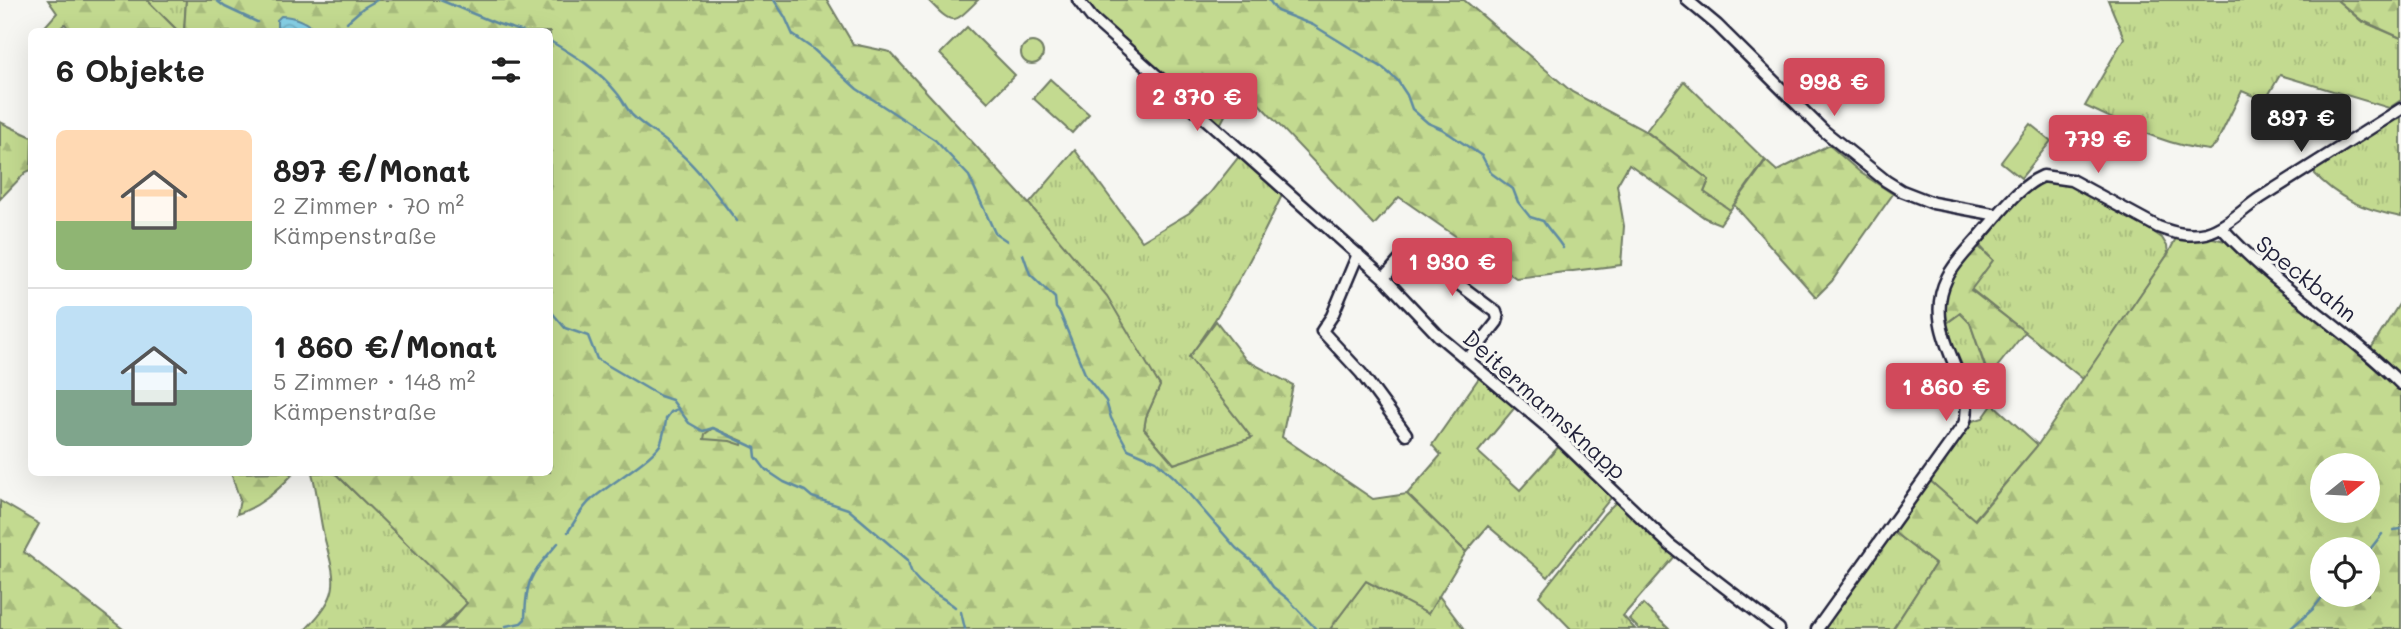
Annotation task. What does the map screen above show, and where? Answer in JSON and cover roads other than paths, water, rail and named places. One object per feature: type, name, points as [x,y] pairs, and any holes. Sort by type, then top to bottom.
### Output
[{"type":"street","name":"Deitermannsknapp","points":[[1078,0],[1092,18],[1132,55],[1358,254],[1405,297],[1439,336],[1546,426],[1670,545],[1779,629]]},
{"type":"street","points":[[1686,0],[1717,25],[1825,131],[1886,181],[1902,191],[1933,203],[1998,215]]},
{"type":"street","points":[[1817,629],[1964,424],[1968,407],[1943,335],[1940,314],[1942,293],[1948,276],[1957,263],[2030,183],[2043,176],[2071,180],[2158,227],[2189,235],[2204,233],[2221,227],[2252,204],[2401,109]]},
{"type":"street","name":"Speckbahn","points":[[2221,227],[2259,265],[2376,359],[2401,384]]},
{"type":"street","points":[[1384,278],[1406,253],[1416,252],[1496,312],[1497,322],[1467,360]]},
{"type":"street","points":[[1358,254],[1332,316],[1322,331],[1361,373],[1406,434]]},
{"type":"water","points":[[281,16],[290,17],[312,28],[277,28],[277,20]]},
{"type":"waterway","points":[[216,0],[257,22]]},
{"type":"waterway","points":[[347,22],[377,0]]},
{"type":"waterway","points":[[440,0],[511,28]]},
{"type":"waterway","points":[[774,0],[793,35],[813,49],[857,89],[935,140],[969,176],[995,233],[1007,241]]},
{"type":"waterway","points":[[1269,0],[1277,11],[1313,25],[1383,68],[1397,80],[1412,109],[1428,123],[1442,129],[1482,156],[1491,173],[1513,189],[1518,202],[1530,217],[1543,221],[1563,248]]},
{"type":"waterway","points":[[335,28],[341,26]]},
{"type":"waterway","points":[[553,43],[594,70],[610,85],[632,115],[692,164],[737,221]]},
{"type":"waterway","points":[[1023,254],[1030,274],[1055,298],[1056,308],[1086,376],[1106,401],[1111,418],[1128,449],[1156,461],[1175,478],[1236,548],[1260,568],[1273,587],[1316,629]]},
{"type":"waterway","points":[[553,314],[565,328],[588,336],[597,359],[660,396],[672,400],[689,423],[703,431],[713,428],[755,448],[756,457],[766,470],[784,482],[812,497],[848,509],[908,560],[919,582],[955,607]]},
{"type":"waterway","points":[[568,532],[591,500],[655,451],[661,443],[666,419],[671,412],[678,409]]},
{"type":"waterway","points":[[2394,530],[2401,529]]},
{"type":"waterway","points":[[506,626],[521,623],[525,619],[527,593],[532,576],[558,543]]},
{"type":"waterway","points":[[2290,629],[2315,607]]},
{"type":"waterway","points":[[961,612],[965,629]]}]
